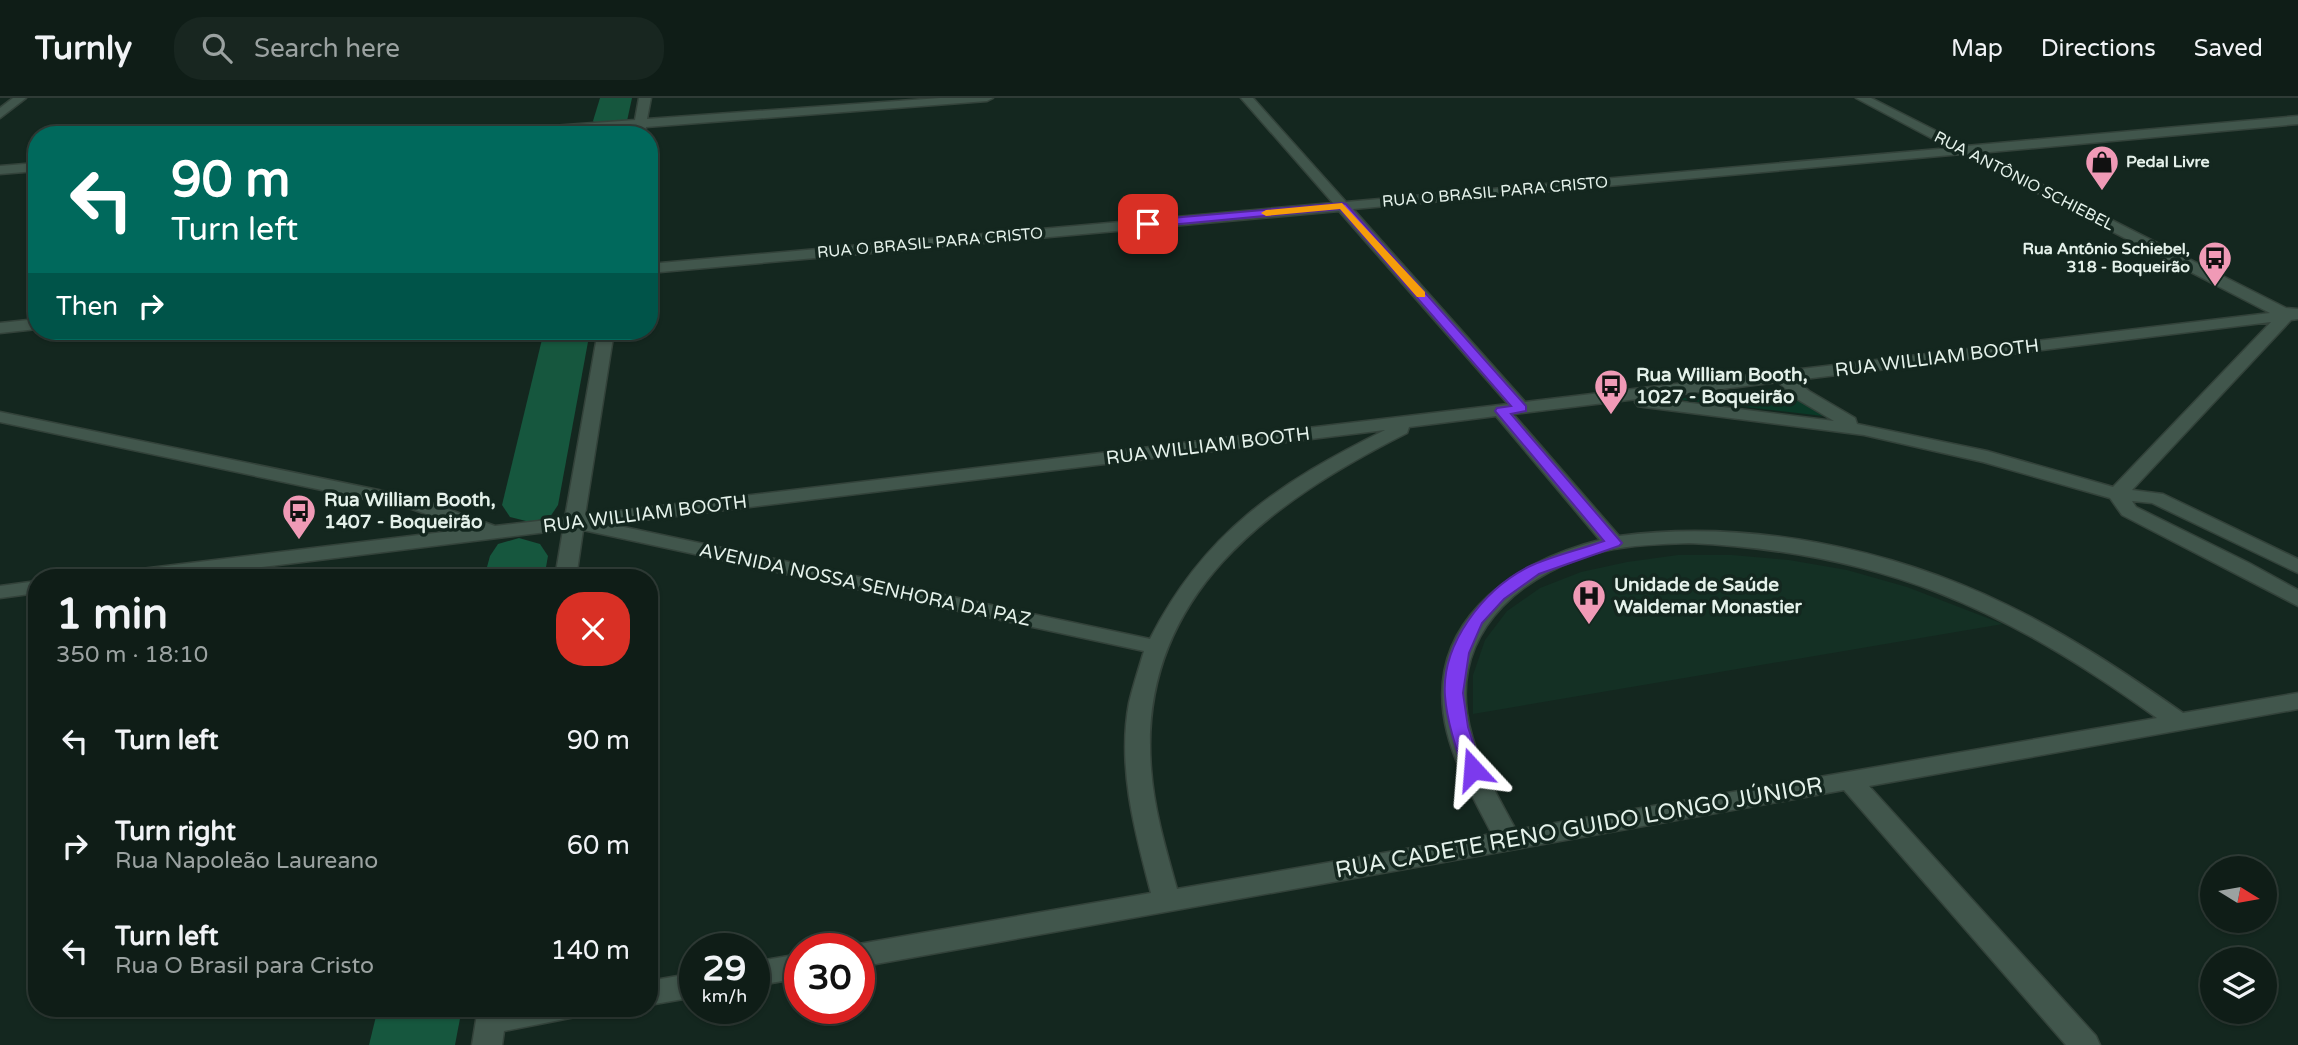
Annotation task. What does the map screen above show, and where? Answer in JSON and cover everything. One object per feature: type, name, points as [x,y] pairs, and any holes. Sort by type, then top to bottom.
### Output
[{"type":"street","points":[[0,114],[20,98]]},
{"type":"street","points":[[640,126],[645,98]]},
{"type":"street","points":[[658,127],[987,98]]},
{"type":"street","points":[[1247,98],[1342,206],[1511,410],[1614,543]]},
{"type":"street","name":"RUA ANTÔNIO SCHIEBEL","points":[[1862,98],[2295,313]]},
{"type":"street","name":"RUA O BRASIL PARA CRISTO","points":[[658,268],[2298,120]]},
{"type":"street","points":[[0,170],[28,168]]},
{"type":"street","points":[[2117,494],[2295,313]]},
{"type":"street","name":"RUA WILLIAM BOOTH","points":[[191,569],[2295,313]]},
{"type":"street","points":[[0,327],[28,325]]},
{"type":"street","points":[[566,569],[604,340]]},
{"type":"street","points":[[1782,377],[1813,402],[1864,430]]},
{"type":"street","points":[[1600,399],[1712,409],[1864,430],[1987,457],[2117,494],[2155,498],[2298,568]]},
{"type":"street","points":[[0,417],[417,504],[494,532]]},
{"type":"street","points":[[1167,901],[1146,821],[1138,766],[1140,717],[1146,681],[1156,647],[1175,607],[1203,566],[1236,533],[1307,480],[1344,458],[1420,421]]},
{"type":"street","points":[[2117,494],[2129,511],[2298,598]]},
{"type":"street","name":"AVENIDA NOSSA SENHORA DA PAZ","points":[[574,522],[1156,647]]},
{"type":"street","points":[[1509,841],[1473,769],[1459,727],[1454,693],[1461,653],[1475,621],[1498,596],[1534,571],[1614,543],[1686,538],[1794,548],[1858,560],[1929,579],[1997,607],[2056,638],[2179,722]]},
{"type":"street","points":[[2242,567],[2272,553]]},
{"type":"street","points":[[0,592],[28,588]]},
{"type":"street","name":"RUA CADETE RENO GUIDO LONGO JÚNIOR","points":[[875,953],[2298,701]]},
{"type":"street","points":[[1849,780],[2085,1045]]},
{"type":"street","points":[[658,991],[679,988]]},
{"type":"street","points":[[490,1025],[525,1017]]},
{"type":"shaded area","points":[[1780,388],[1823,416],[1674,399]]},
{"type":"shaded area","points":[[1678,555],[1732,555],[1789,560],[1847,570],[1907,587],[2003,624],[1473,714],[1473,675],[1485,640],[1507,611],[1540,588],[1581,572]]},
{"type":"waterway","points":[[610,121],[616,98]]},
{"type":"waterway","points":[[530,505],[565,340]]},
{"type":"waterway","points":[[516,569],[519,556]]},
{"type":"waterway","points":[[412,1045],[418,1017]]},
{"type":"slow traffic","points":[[1266,213],[1342,206],[1421,295]]},
{"type":"place","name":"Pedal Livre","points":[[2102,192]]},
{"type":"place","name":"Rua Antônio Schiebel, 318 - Boqueirão","points":[[2215,288]]},
{"type":"place","name":"Rua William Booth, 1027 - Boqueirão","points":[[1611,416]]},
{"type":"place","name":"Rua William Booth, 1407 - Boqueirão","points":[[299,541]]},
{"type":"place","name":"Unidade de Saúde Waldemar Monastier","points":[[1589,626]]},
{"type":"route","points":[[1148,224],[1342,206],[1521,408],[1501,411],[1614,543],[1534,571],[1498,596],[1475,621],[1461,653],[1454,693],[1459,727],[1473,769]]}]
